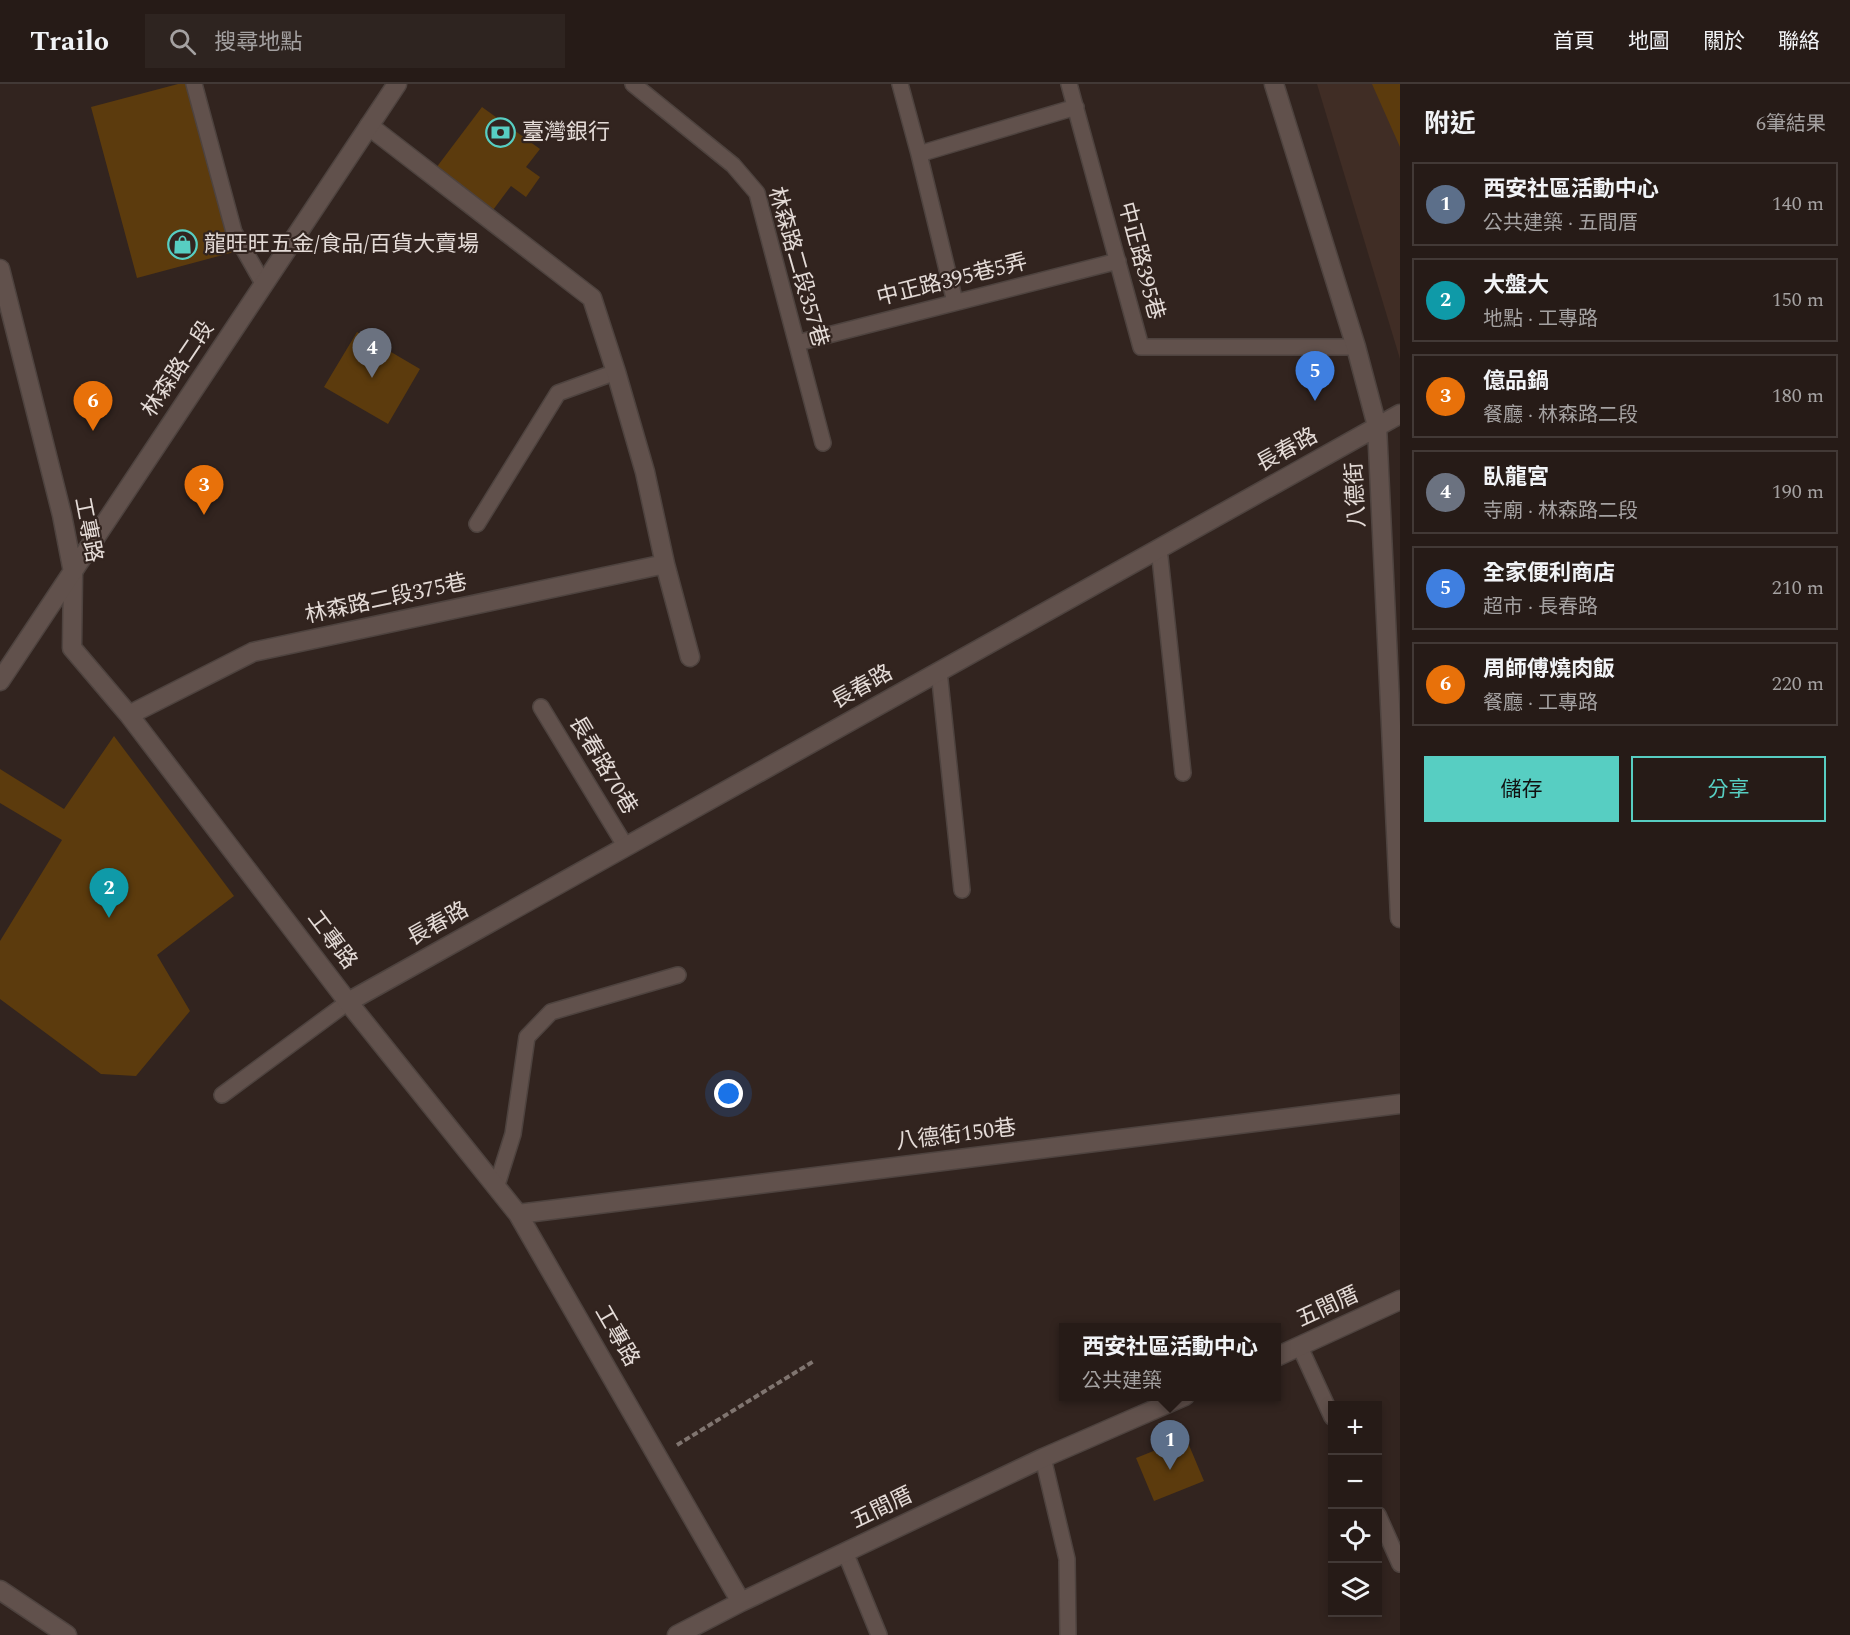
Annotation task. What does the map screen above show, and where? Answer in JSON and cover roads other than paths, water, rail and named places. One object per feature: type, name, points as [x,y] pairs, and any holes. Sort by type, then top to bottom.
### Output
[{"type":"street","name":"林森路二段","points":[[0,681],[397,84]]},
{"type":"street","name":"八德街","points":[[1274,84],[1356,347],[1377,426],[1400,918]]},
{"type":"street","points":[[369,126],[592,298],[645,472],[665,564],[690,657]]},
{"type":"street","name":"工專路","points":[[0,269],[62,514],[73,572],[72,648],[129,715],[348,1002],[518,1214],[741,1602]]},
{"type":"street","name":"長春路","points":[[348,1002],[1400,414]]},
{"type":"street","name":"林森路二段375巷","points":[[129,715],[253,651],[665,564]]},
{"type":"street","name":"八德街150巷","points":[[518,1214],[1400,1104]]},
{"type":"street","name":"五間厝","points":[[1281,1355],[1400,1300]]},
{"type":"street","name":"五間厝","points":[[685,1633],[741,1602],[845,1552],[1043,1458],[1174,1401]]},
{"type":"street","points":[[0,1590],[67,1635]]},
{"type":"lane","points":[[194,84],[234,232],[264,285]]},
{"type":"lane","name":"林森路二段357巷","points":[[633,84],[733,165],[757,193],[823,443]]},
{"type":"lane","points":[[900,84],[955,303]]},
{"type":"lane","name":"中正路395巷","points":[[1069,84],[1141,347],[1356,347]]},
{"type":"lane","points":[[919,154],[1076,106]]},
{"type":"lane","name":"中正路395巷5弄","points":[[797,343],[1118,261]]},
{"type":"lane","points":[[477,524],[558,393],[616,372]]},
{"type":"lane","points":[[1159,548],[1182,773]]},
{"type":"lane","points":[[939,671],[962,890]]},
{"type":"lane","name":"長春路70巷","points":[[542,707],[626,847]]},
{"type":"lane","points":[[496,1188],[513,1134],[527,1037],[551,1012],[678,975]]},
{"type":"lane","points":[[222,1095],[348,1002]]},
{"type":"lane","points":[[1300,1347],[1328,1408]]},
{"type":"lane","points":[[1043,1458],[1067,1559],[1068,1635]]},
{"type":"lane","points":[[1382,1526],[1400,1564]]},
{"type":"lane","points":[[845,1552],[879,1635]]},
{"type":"place","name":"臺灣銀行","points":[[501,132]]},
{"type":"place","name":"龍旺旺五金/食品/百貨大賣場","points":[[183,244]]},
{"type":"place","name":"臥龍宮","points":[[372,378]]},
{"type":"place","name":"全家便利商店","points":[[1315,401]]},
{"type":"place","name":"周師傅燒肉飯","points":[[93,431]]},
{"type":"place","name":"億品鍋","points":[[204,515]]},
{"type":"place","name":"大盤大","points":[[109,918]]},
{"type":"place","name":"西安社區活動中心","points":[[1170,1470]]}]
